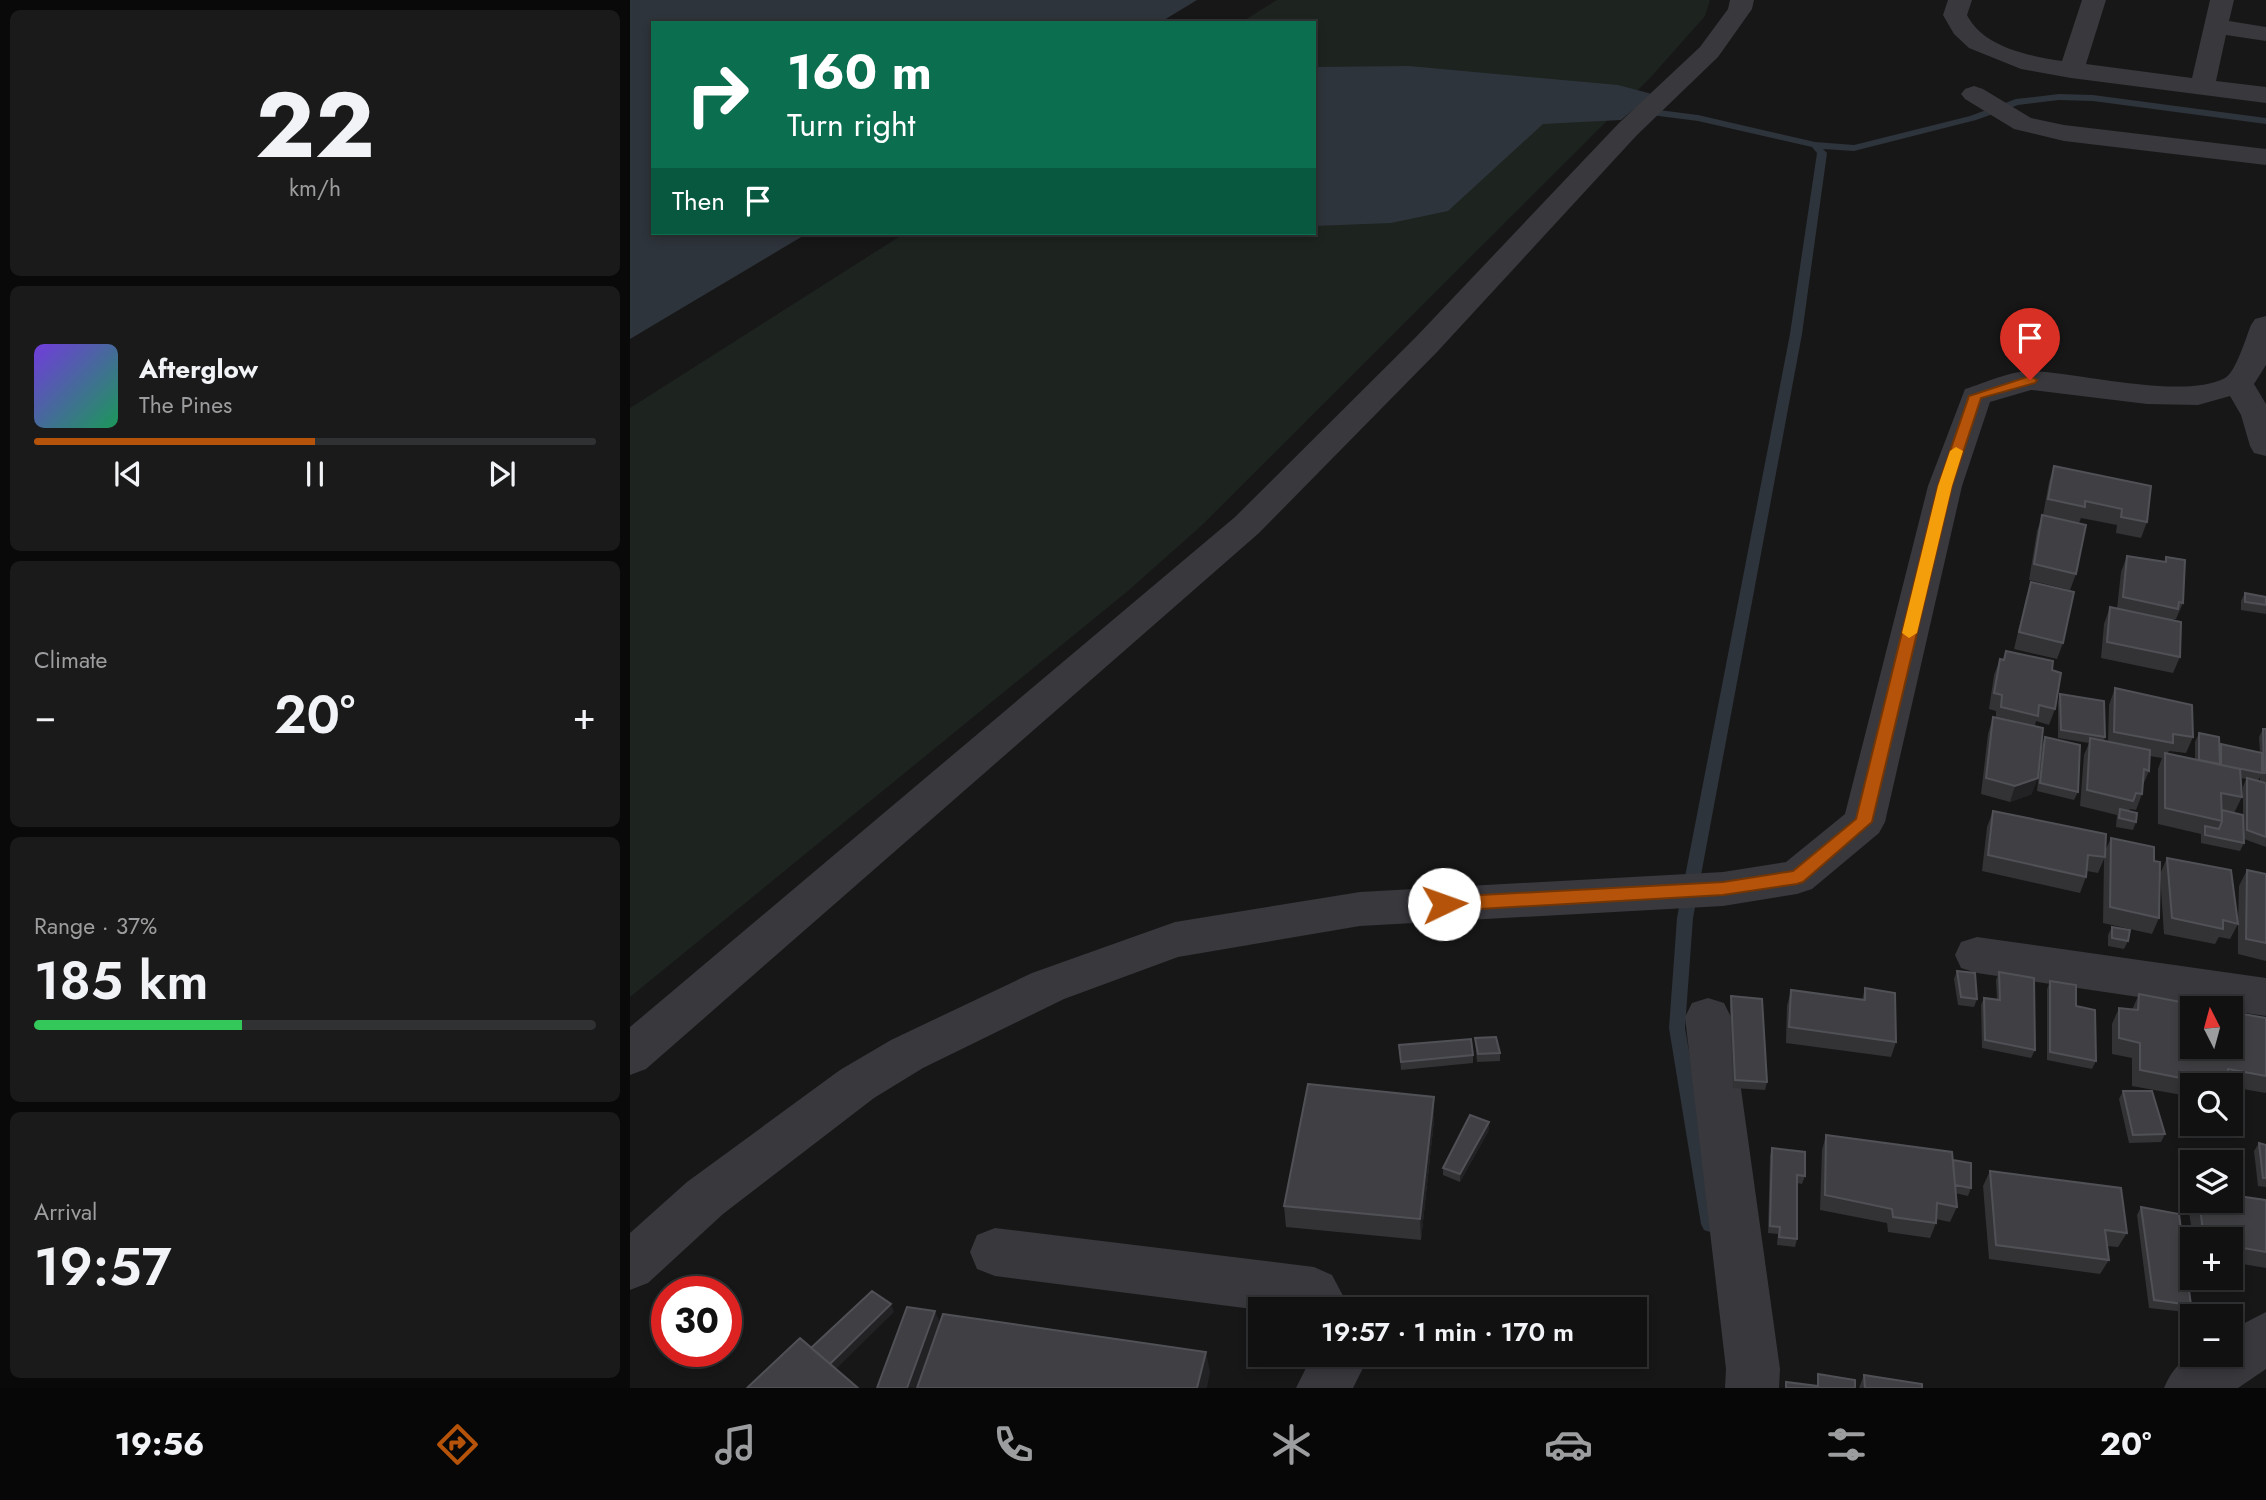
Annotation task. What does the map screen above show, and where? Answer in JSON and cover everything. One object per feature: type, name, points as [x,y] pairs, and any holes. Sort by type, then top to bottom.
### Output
[{"type":"street","points":[[630,1055],[1247,525],[1426,345],[1646,112],[1709,52],[1740,9],[1742,0]]},
{"type":"street","points":[[1959,0],[1955,15],[1962,29],[1978,43],[2030,64],[2266,95]]},
{"type":"street","points":[[2071,71],[2094,0]]},
{"type":"street","points":[[2202,87],[2222,0]]},
{"type":"street","points":[[2216,26],[2266,34]]},
{"type":"street","points":[[1974,94],[2023,124],[2064,133],[2266,157]]},
{"type":"street","points":[[630,1266],[705,1198],[857,1084],[907,1054],[1048,986],[1175,940],[1360,908],[1723,888],[1797,877],[1864,822],[1945,486],[1976,396],[2030,380],[2147,394],[2198,395],[2238,384],[2248,371],[2266,325]]},
{"type":"street","points":[[2238,384],[2257,415],[2266,446]]},
{"type":"street","points":[[1977,955],[2266,997]]},
{"type":"street","points":[[1708,1017],[1754,1369],[1752,1388]]},
{"type":"street","points":[[995,1252],[1314,1292],[1317,1297]]},
{"type":"street","points":[[2191,1388],[2266,1338]]},
{"type":"street","points":[[1323,1388],[1336,1367]]},
{"type":"shaded area","points":[[630,0],[1197,0],[1162,21],[651,21],[651,235],[805,235],[630,339]]},
{"type":"shaded area","points":[[1277,0],[1710,0],[1705,16],[1651,77],[1201,526],[1129,590],[630,997],[630,408],[902,235],[1316,235],[1316,21],[1243,21]]},
{"type":"shaded area","points":[[1409,66],[1618,85],[1652,94],[1621,120],[1543,124],[1448,211],[1391,223],[1316,226],[1316,67]]},
{"type":"building","points":[[2054,466],[2151,486],[2147,522],[2121,517],[2122,509],[2085,501],[2085,507],[2048,499]]},
{"type":"building","points":[[2042,515],[2086,525],[2076,574],[2034,564]]},
{"type":"building","points":[[2127,556],[2166,562],[2166,557],[2185,560],[2183,603],[2179,602],[2178,609],[2123,597]]},
{"type":"building","points":[[2031,582],[2074,592],[2063,643],[2019,632]]},
{"type":"building","points":[[2245,593],[2266,597],[2266,605],[2245,602]]},
{"type":"building","points":[[2110,607],[2181,622],[2180,657],[2107,642]]},
{"type":"building","points":[[2006,651],[2053,661],[2052,670],[2061,673],[2055,709],[2039,705],[2038,716],[2001,707],[2002,695],[1994,693],[2000,659],[2004,660]]},
{"type":"building","points":[[2115,688],[2192,705],[2193,737],[2173,734],[2173,743],[2114,732]]},
{"type":"building","points":[[2060,694],[2104,701],[2105,737],[2061,730]]},
{"type":"building","points":[[1993,717],[2043,728],[2038,778],[2015,786],[1986,778]]},
{"type":"building","points":[[2263,729],[2266,729],[2266,773],[2264,773]]},
{"type":"building","points":[[2199,733],[2219,737],[2220,764],[2199,760]]},
{"type":"building","points":[[2045,737],[2080,745],[2078,792],[2040,783]]},
{"type":"building","points":[[2090,738],[2150,750],[2149,771],[2144,769],[2142,794],[2136,793],[2133,801],[2087,790]]},
{"type":"building","points":[[2221,744],[2262,753],[2262,773],[2221,765]]},
{"type":"building","points":[[2165,753],[2240,769],[2242,797],[2221,793],[2222,821],[2165,808]]},
{"type":"building","points":[[2247,778],[2266,783],[2266,837],[2247,830]]},
{"type":"building","points":[[2120,809],[2137,813],[2136,822],[2119,818]]},
{"type":"building","points":[[2222,810],[2243,815],[2244,843],[2205,835],[2205,826],[2219,829]]},
{"type":"building","points":[[1993,811],[2106,834],[2105,857],[2088,855],[2086,877],[1988,855]]},
{"type":"building","points":[[2111,838],[2154,847],[2154,861],[2160,862],[2159,918],[2110,907]]},
{"type":"building","points":[[2167,858],[2231,870],[2238,924],[2223,920],[2223,929],[2172,918]]},
{"type":"building","points":[[2247,870],[2266,874],[2266,943],[2246,939]]},
{"type":"building","points":[[2112,927],[2130,930],[2128,941],[2112,938]]},
{"type":"building","points":[[1957,971],[1975,973],[1977,999],[1961,997]]},
{"type":"building","points":[[1999,972],[2034,978],[2035,1050],[1985,1040],[1984,998],[2000,1000]]},
{"type":"building","points":[[2050,981],[2076,985],[2076,1006],[2095,1010],[2096,1061],[2050,1052]]},
{"type":"building","points":[[1865,988],[1895,993],[1896,1042],[1789,1027],[1791,990],[1865,1000]]},
{"type":"building","points":[[2139,994],[2180,1002],[2180,1059],[2244,1059],[2244,1014],[2266,1018],[2266,1076],[2228,1069],[2228,1073],[2180,1073],[2180,1078],[2140,1070],[2140,1043],[2119,1038],[2119,1008],[2138,1010]]},
{"type":"building","points":[[1731,996],[1762,999],[1767,1082],[1735,1080]]},
{"type":"building","points":[[1496,1037],[1500,1053],[1478,1054],[1475,1038]]},
{"type":"building","points":[[1471,1039],[1473,1055],[1401,1062],[1399,1045]]},
{"type":"building","points":[[1308,1084],[1434,1097],[1420,1219],[1284,1206]]},
{"type":"building","points":[[2123,1091],[2152,1091],[2165,1134],[2133,1135]]},
{"type":"building","points":[[1470,1115],[1489,1122],[1460,1174],[1443,1168]]},
{"type":"building","points":[[1826,1135],[1952,1152],[1957,1207],[1937,1203],[1936,1223],[1893,1217],[1892,1209],[1825,1195]]},
{"type":"building","points":[[2259,1143],[2266,1145],[2266,1178],[2263,1178]]},
{"type":"building","points":[[1772,1148],[1805,1152],[1805,1176],[1797,1175],[1797,1239],[1779,1237],[1780,1227],[1770,1226]]},
{"type":"building","points":[[1953,1160],[1971,1163],[1971,1188],[1955,1185]]},
{"type":"building","points":[[1990,1171],[2121,1188],[2127,1233],[2105,1230],[2109,1260],[1996,1245]]},
{"type":"building","points":[[2243,1197],[2266,1200],[2266,1252],[2243,1248],[2243,1227],[2202,1227],[2201,1213],[2243,1213]]},
{"type":"building","points":[[2141,1207],[2179,1214],[2180,1290],[2189,1290],[2191,1304],[2154,1300]]},
{"type":"building","points":[[872,1291],[891,1304],[830,1364],[811,1348]]},
{"type":"building","points":[[907,1307],[935,1311],[907,1388],[877,1388]]},
{"type":"building","points":[[943,1314],[1206,1352],[1197,1388],[917,1388]]},
{"type":"building","points":[[800,1338],[858,1388],[747,1388]]},
{"type":"building","points":[[1818,1374],[1855,1380],[1855,1388],[1786,1388],[1786,1382],[1818,1386]]},
{"type":"building","points":[[1864,1375],[1922,1384],[1922,1388],[1865,1388]]},
{"type":"waterway","points":[[1815,145],[1854,148],[1973,118],[2016,102],[2059,97],[2093,98],[2266,121]]},
{"type":"waterway","points":[[1643,111],[1698,118],[1815,145]]},
{"type":"waterway","points":[[1710,1224],[1677,1028],[1685,918],[1796,334],[1822,153],[1815,145]]},
{"type":"slow traffic","points":[[1909,633],[1956,451]]},
{"type":"route","points":[[1444,904],[1723,888],[1797,877],[1864,822],[1945,486],[1976,396],[2030,380]]}]
